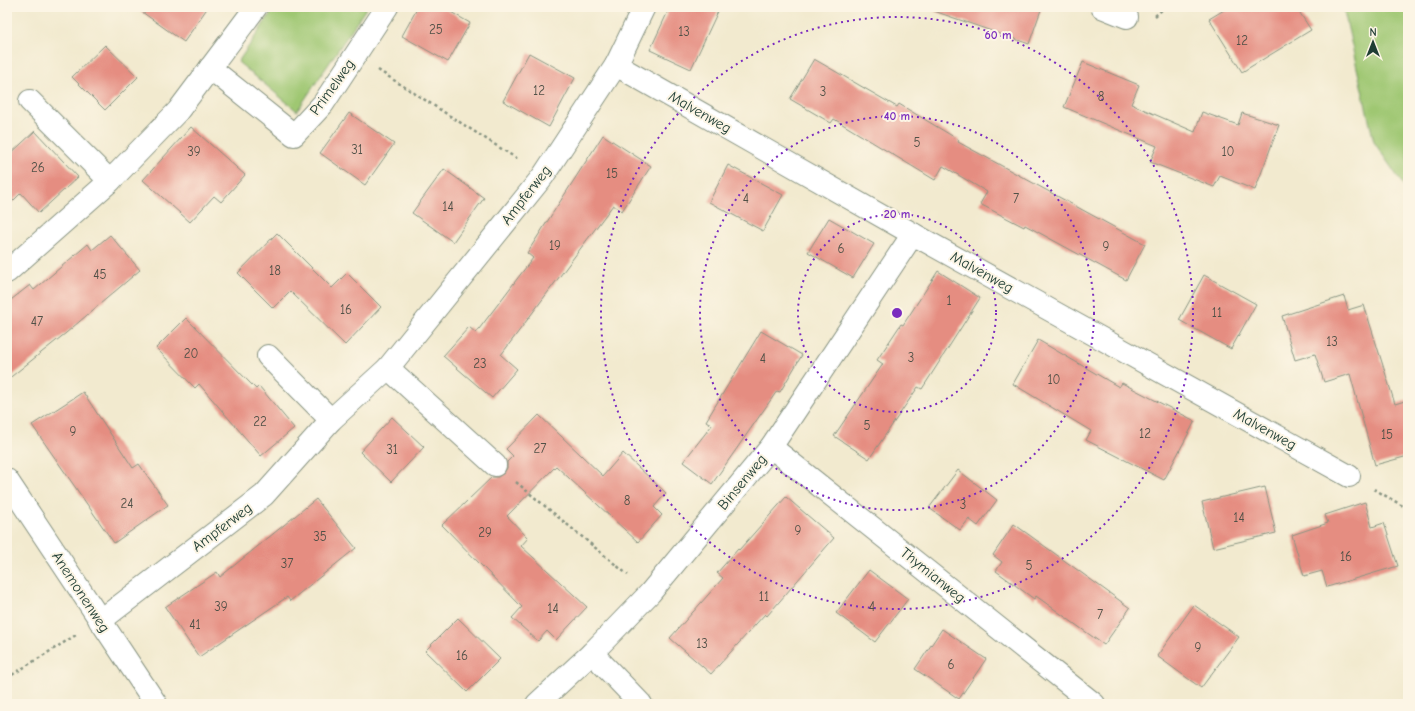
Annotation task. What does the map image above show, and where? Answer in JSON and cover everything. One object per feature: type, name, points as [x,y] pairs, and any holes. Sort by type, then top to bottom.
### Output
[{"type":"street","points":[[7,272],[110,181],[178,111],[256,7]]},
{"type":"street","name":"Primelweg","points":[[210,68],[294,135],[323,104],[387,7]]},
{"type":"street","name":"Ampferweg","points":[[100,621],[264,495],[331,420],[388,368],[543,176],[616,65],[644,7]]},
{"type":"street","points":[[1102,7],[1127,17]]},
{"type":"street","name":"Malvenweg","points":[[616,65],[914,234],[1349,476]]},
{"type":"street","points":[[30,101],[110,181]]},
{"type":"street","name":"Binsenweg","points":[[537,704],[592,653],[650,593],[771,447],[914,234]]},
{"type":"street","points":[[268,356],[331,420]]},
{"type":"street","points":[[388,368],[495,465]]},
{"type":"street","name":"Thymianweg","points":[[771,447],[1094,704]]},
{"type":"street","name":"Anemonenweg","points":[[7,480],[156,704]]},
{"type":"street","points":[[592,653],[641,704]]},
{"type":"path","points":[[355,55],[543,176]]},
{"type":"path","points":[[495,465],[650,593]]},
{"type":"path","points":[[1349,476],[1408,509]]},
{"type":"path","points":[[7,678],[100,621]]},
{"type":"green space","points":[[275,7],[367,7],[297,111],[238,62]]},
{"type":"green space","points":[[1343,7],[1408,7],[1408,192],[1374,142]]},
{"type":"building","points":[[135,7],[208,7],[184,42]]},
{"type":"building","points":[[418,7],[442,7],[470,23],[448,62],[402,36]]},
{"type":"building","points":[[670,7],[720,7],[691,69],[650,50]]},
{"type":"building","points":[[934,7],[1042,7],[1029,44],[934,11]]},
{"type":"building","points":[[1229,7],[1296,7],[1311,30],[1242,72],[1209,19]]},
{"type":"building","points":[[105,45],[138,77],[105,110],[72,77]]},
{"type":"building","points":[[529,53],[575,78],[549,127],[503,101]]},
{"type":"building","points":[[814,59],[897,107],[899,104],[959,140],[958,142],[1145,244],[1126,280],[1025,225],[1024,227],[980,204],[987,192],[943,166],[935,180],[834,119],[831,123],[790,99]]},
{"type":"building","points":[[1083,62],[1139,85],[1131,104],[1195,132],[1202,112],[1238,125],[1242,113],[1279,125],[1255,190],[1220,176],[1214,187],[1150,162],[1157,146],[1064,107]]},
{"type":"building","points":[[349,113],[394,144],[365,185],[320,153]]},
{"type":"building","points":[[191,127],[245,175],[221,202],[214,196],[190,222],[143,180]]},
{"type":"building","points":[[35,131],[78,177],[39,213],[21,193],[7,207],[7,157]]},
{"type":"building","points":[[603,135],[651,166],[622,211],[613,205],[501,355],[517,369],[492,398],[443,356],[469,327],[476,333],[533,258],[527,253]]},
{"type":"building","points":[[728,165],[783,195],[763,231],[709,202]]},
{"type":"building","points":[[444,169],[484,198],[453,242],[412,213]]},
{"type":"building","points":[[829,218],[874,244],[853,278],[808,252]]},
{"type":"building","points":[[277,233],[332,288],[347,273],[381,307],[345,345],[290,291],[273,308],[238,273]]},
{"type":"building","points":[[110,235],[140,270],[66,333],[7,380],[7,303],[30,285],[34,290],[88,244],[92,250]]},
{"type":"building","points":[[938,271],[980,298],[922,389],[918,387],[869,459],[834,436],[883,364],[877,360],[901,324],[903,325]]},
{"type":"building","points":[[1204,275],[1256,304],[1231,349],[1179,320]]},
{"type":"building","points":[[1344,296],[1348,310],[1364,305],[1395,404],[1408,400],[1408,456],[1375,465],[1350,374],[1324,382],[1315,354],[1295,360],[1282,316]]},
{"type":"building","points":[[186,318],[256,389],[259,386],[294,428],[261,456],[199,384],[195,388],[156,348]]},
{"type":"building","points":[[761,331],[802,355],[780,392],[777,391],[712,484],[683,462],[712,425],[706,421]]},
{"type":"building","points":[[1038,340],[1119,387],[1122,383],[1195,421],[1164,480],[1086,440],[1091,431],[1013,384]]},
{"type":"building","points":[[83,392],[133,468],[139,464],[168,505],[114,543],[32,425]]},
{"type":"building","points":[[539,415],[603,476],[623,453],[666,493],[654,507],[662,515],[638,542],[556,466],[507,516],[528,538],[521,546],[587,607],[556,640],[547,631],[538,641],[512,618],[522,607],[442,525],[492,477],[498,477],[504,473],[507,468],[507,462],[513,456],[506,449]]},
{"type":"building","points":[[392,417],[424,447],[391,482],[360,452]]},
{"type":"building","points":[[958,470],[997,500],[978,526],[969,519],[960,530],[929,508]]},
{"type":"building","points":[[1265,487],[1276,533],[1213,548],[1202,502]]},
{"type":"building","points":[[786,497],[834,538],[767,616],[765,614],[711,674],[670,638],[723,578],[717,573]]},
{"type":"building","points":[[316,499],[356,548],[290,601],[287,597],[199,657],[165,607],[217,572],[220,577]]},
{"type":"building","points":[[1365,502],[1372,527],[1384,523],[1398,566],[1327,587],[1322,571],[1304,576],[1292,535],[1328,523],[1325,515]]},
{"type":"building","points":[[1014,524],[1130,608],[1104,645],[1036,596],[1034,599],[996,571],[1002,562],[993,555]]},
{"type":"building","points":[[869,570],[908,599],[875,642],[836,613]]},
{"type":"building","points":[[1194,605],[1239,637],[1201,688],[1157,656]]},
{"type":"building","points":[[458,618],[500,659],[467,692],[425,651]]},
{"type":"building","points":[[942,629],[986,659],[959,699],[915,669]]}]
